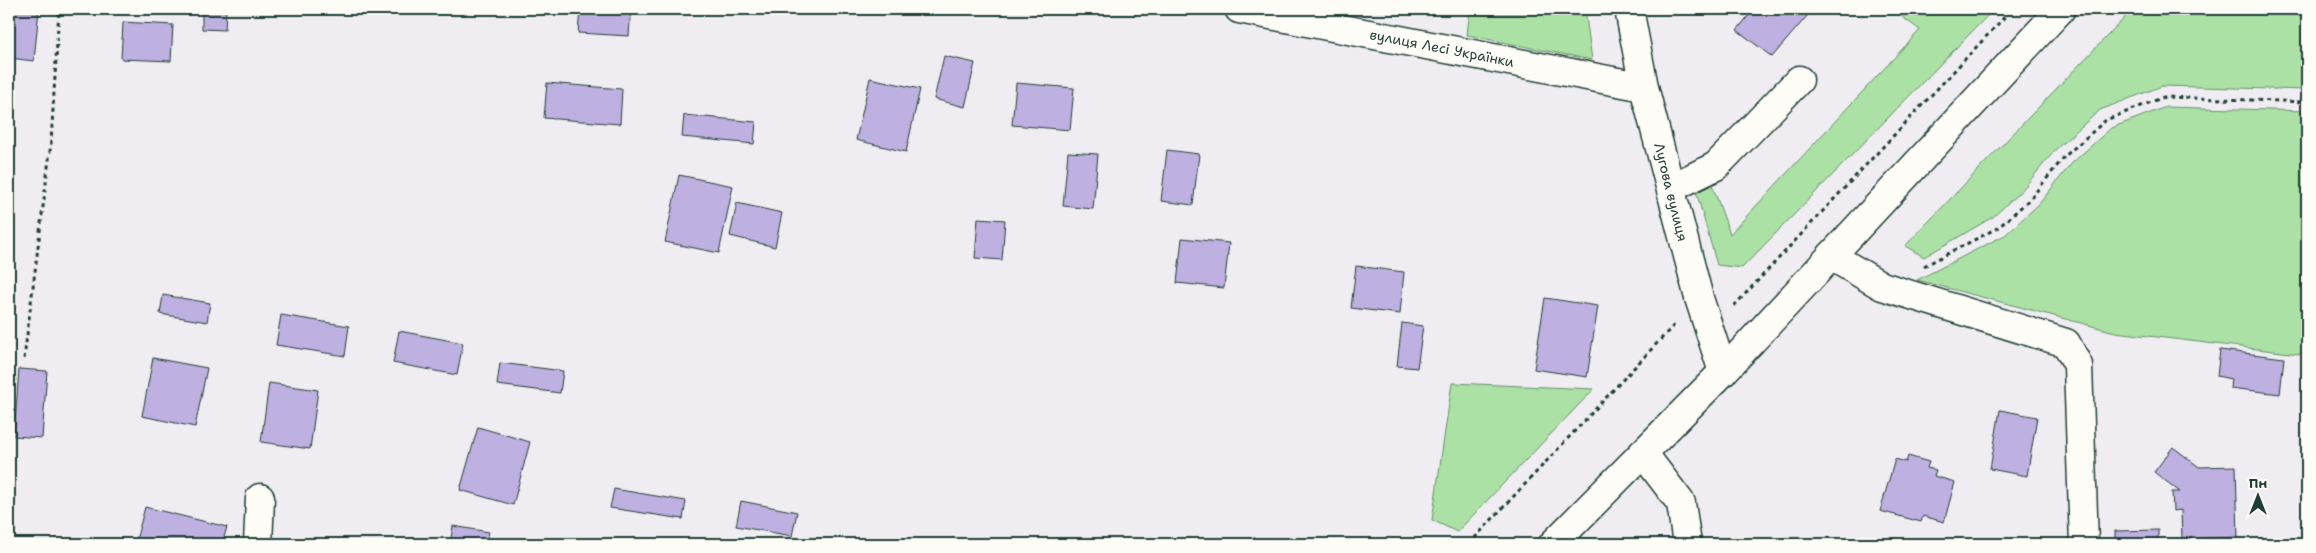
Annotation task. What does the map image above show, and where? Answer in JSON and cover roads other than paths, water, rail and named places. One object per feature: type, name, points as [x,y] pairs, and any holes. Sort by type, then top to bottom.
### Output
[{"type":"street","name":"вулиця Лесі Українки","points":[[1239,9],[1644,87]]},
{"type":"street","name":"Лугова вулиця","points":[[1629,9],[1644,87],[1699,298],[1723,372]]},
{"type":"street","points":[[1553,544],[1723,372],[2061,9]]},
{"type":"street","points":[[1671,188],[1716,166],[1799,80]]},
{"type":"street","points":[[1830,256],[1882,286],[2066,344],[2078,365],[2084,544]]},
{"type":"street","points":[[1643,453],[1681,504],[1687,544]]},
{"type":"street","points":[[258,544],[260,498]]}]
